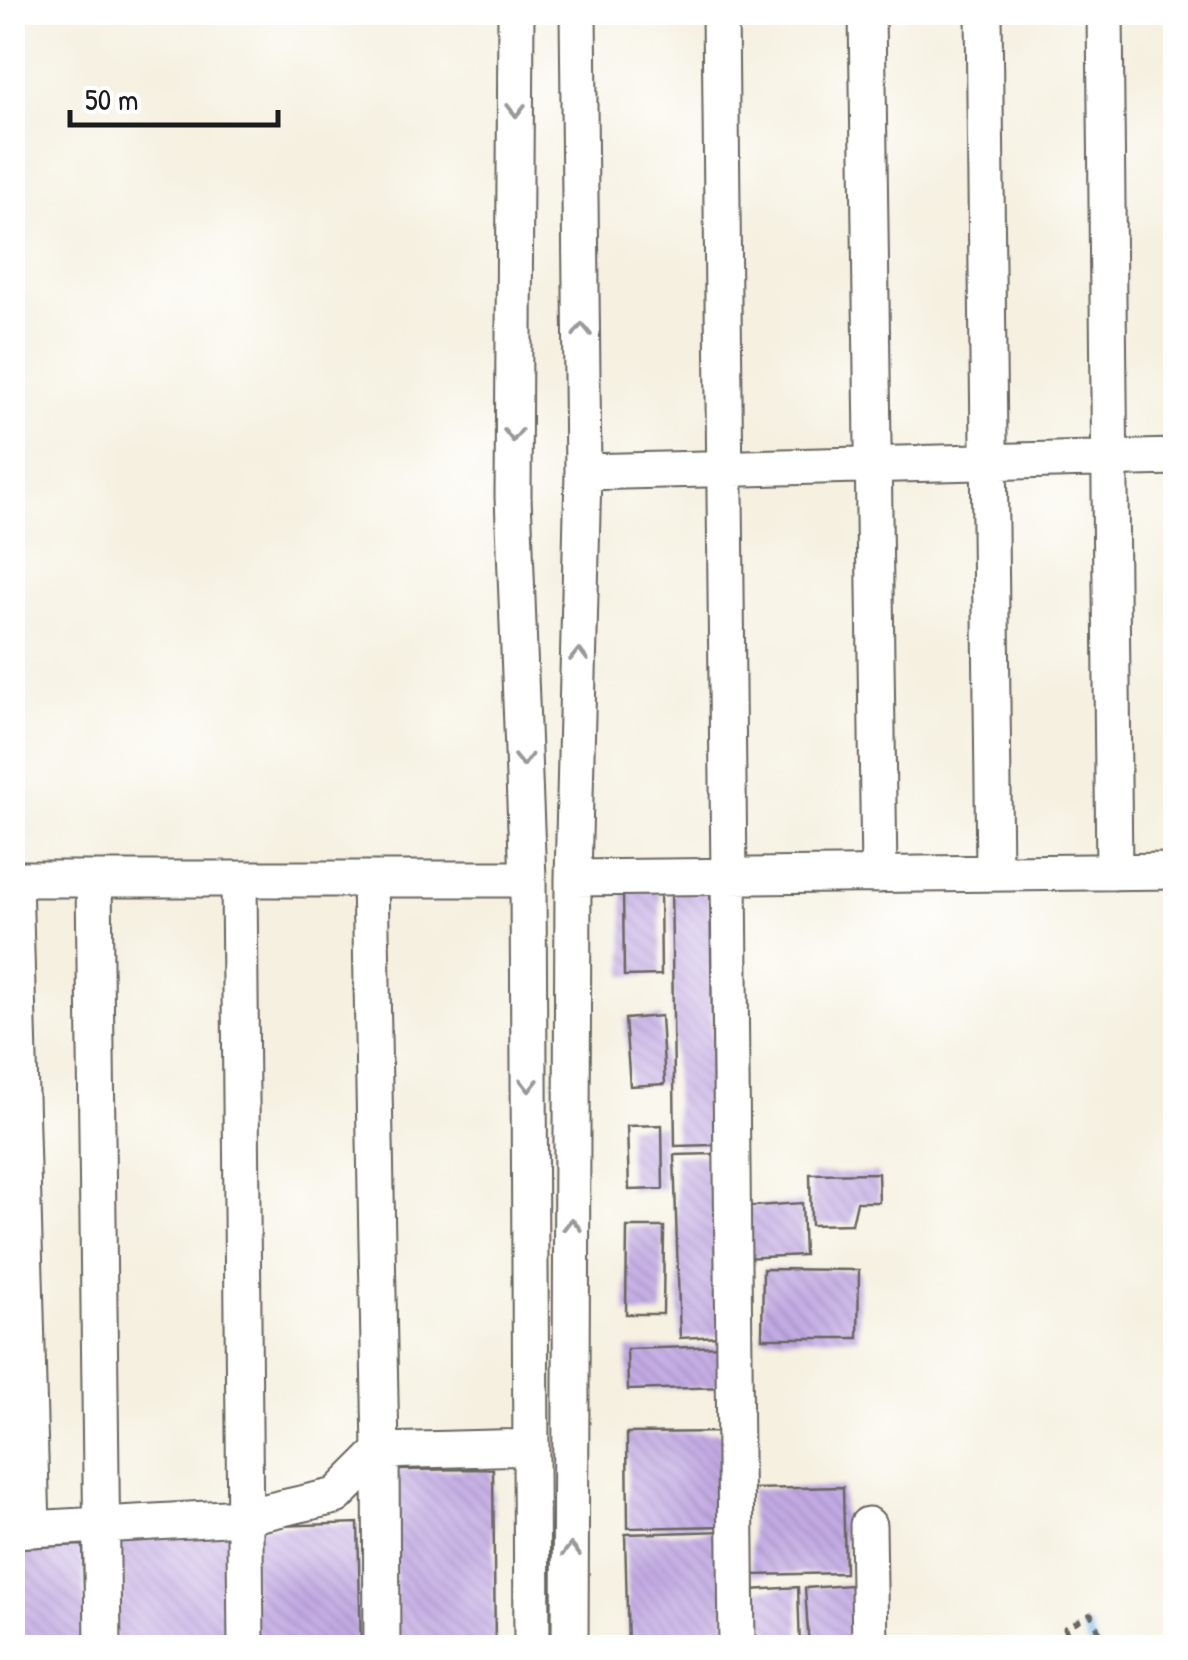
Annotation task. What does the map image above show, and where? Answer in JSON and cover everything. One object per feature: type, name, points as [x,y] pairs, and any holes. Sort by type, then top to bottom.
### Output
[{"type":"street","points":[[516,12],[513,496],[528,879],[532,1648]]},
{"type":"street","points":[[570,1648],[573,878],[583,472],[578,12]]},
{"type":"street","points":[[720,12],[738,1648]]},
{"type":"street","points":[[867,12],[879,875]]},
{"type":"street","points":[[984,12],[994,873]]},
{"type":"street","points":[[1105,12],[1114,872]]},
{"type":"street","points":[[583,472],[1176,456]]},
{"type":"street","points":[[573,878],[1176,871]]},
{"type":"street","points":[[528,879],[13,878],[22,1530],[243,1517],[336,1496],[382,1452],[531,1447]]},
{"type":"street","points":[[94,878],[103,1648]]},
{"type":"street","points":[[239,879],[246,1648]]},
{"type":"street","points":[[370,879],[382,1452],[382,1648]]},
{"type":"street","points":[[868,1525],[870,1648]]},
{"type":"path","points":[[1074,1648],[1065,1628],[1091,1614],[1107,1648]]},
{"type":"building","points":[[671,884],[710,884],[714,1145],[675,1146]]},
{"type":"building","points":[[623,889],[660,889],[661,975],[624,976]]},
{"type":"building","points":[[661,1016],[665,1084],[630,1086],[625,1019]]},
{"type":"building","points":[[662,1125],[663,1189],[629,1190],[627,1126]]},
{"type":"building","points":[[714,1154],[720,1336],[680,1338],[674,1155]]},
{"type":"building","points":[[878,1173],[879,1202],[857,1202],[852,1224],[811,1225],[810,1174]]},
{"type":"building","points":[[802,1203],[804,1255],[742,1258],[739,1207]]},
{"type":"building","points":[[627,1227],[664,1227],[663,1314],[626,1314]]},
{"type":"building","points":[[763,1269],[859,1270],[858,1338],[762,1338]]},
{"type":"building","points":[[724,1346],[724,1387],[628,1390],[627,1349]]},
{"type":"building","points":[[725,1432],[726,1526],[628,1528],[627,1433]]},
{"type":"building","points":[[493,1469],[495,1648],[396,1648],[394,1470]]},
{"type":"building","points":[[843,1487],[845,1573],[751,1575],[750,1489]]},
{"type":"building","points":[[358,1523],[361,1648],[254,1648],[251,1527]]},
{"type":"building","points":[[229,1531],[232,1648],[115,1648],[112,1534]]},
{"type":"building","points":[[725,1531],[728,1648],[628,1648],[625,1534]]},
{"type":"building","points":[[83,1545],[86,1648],[12,1648],[12,1548]]},
{"type":"building","points":[[851,1585],[855,1648],[809,1648],[805,1588]]},
{"type":"building","points":[[798,1587],[800,1648],[751,1648],[749,1590]]},
{"type":"waterway","points":[[1086,1629],[1094,1648]]}]
